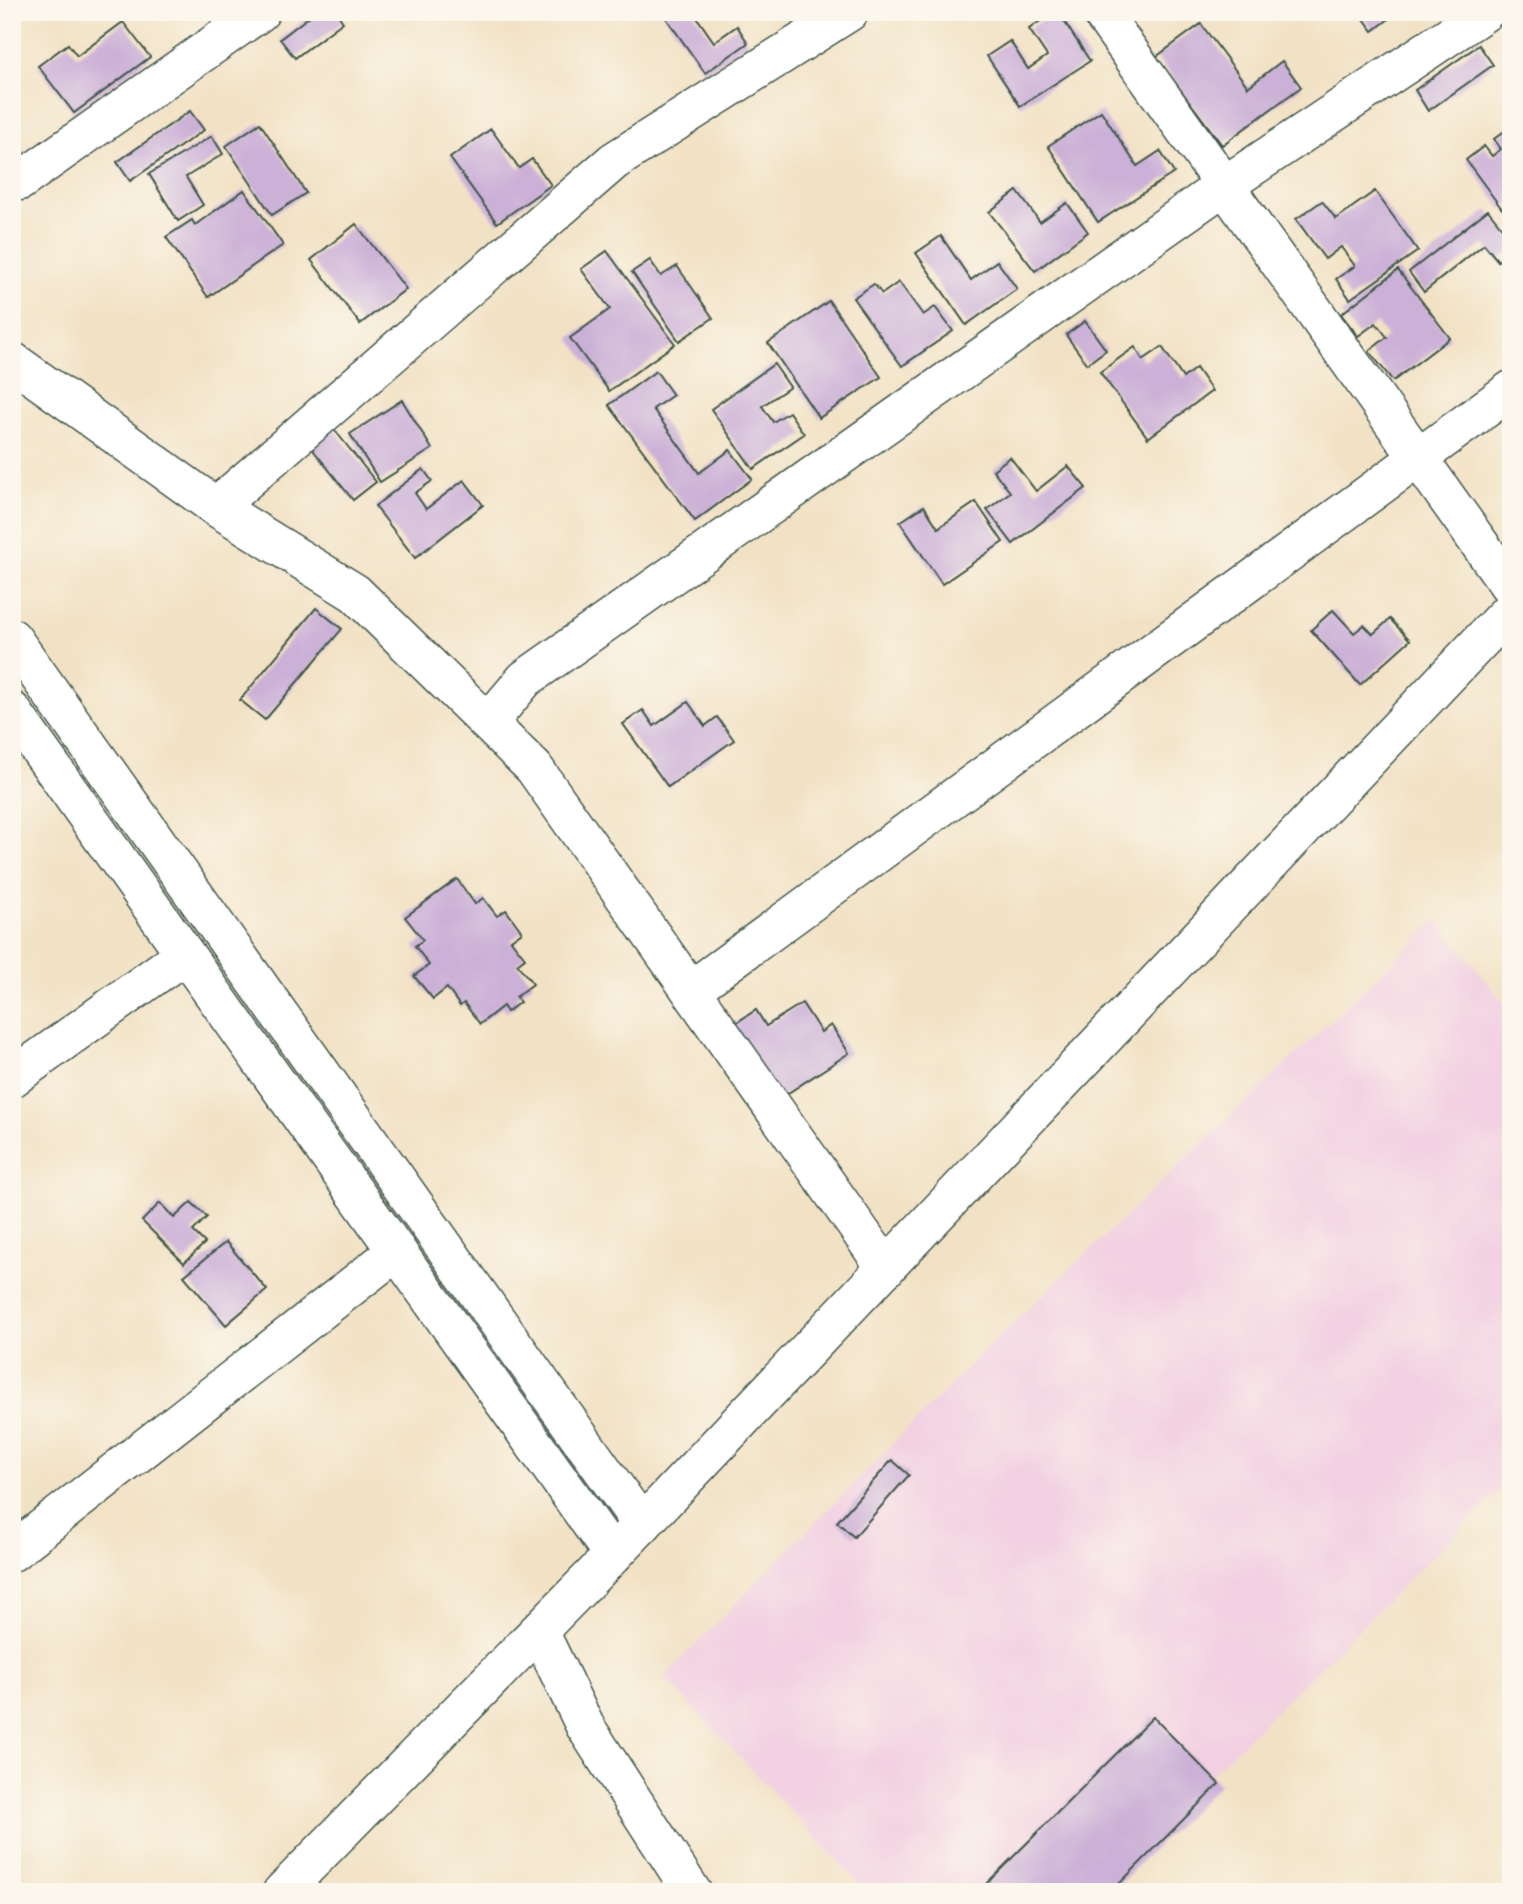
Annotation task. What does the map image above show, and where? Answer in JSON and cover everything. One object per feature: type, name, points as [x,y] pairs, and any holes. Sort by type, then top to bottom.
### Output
[{"type":"street","points":[[12,173],[20,181],[260,12]]},
{"type":"street","points":[[216,507],[614,161],[849,12]]},
{"type":"street","points":[[1101,12],[1511,587]]},
{"type":"street","points":[[488,723],[525,679],[1225,185],[1485,12]]},
{"type":"street","points":[[12,361],[216,507],[355,593],[534,768],[886,1268]]},
{"type":"street","points":[[691,990],[1511,390]]},
{"type":"street","points":[[282,1892],[642,1525],[1511,609]]},
{"type":"street","points":[[12,638],[642,1525]]},
{"type":"street","points":[[12,711],[613,1555]]},
{"type":"street","points":[[12,1078],[186,954]]},
{"type":"street","points":[[12,1552],[397,1251]]},
{"type":"street","points":[[538,1631],[585,1726],[692,1892]]},
{"type":"shaded area","points":[[1437,920],[1511,1012],[1511,1479],[1092,1892],[867,1892],[664,1677],[987,1348]]},
{"type":"building","points":[[315,12],[336,12],[343,22],[295,58],[280,39]]},
{"type":"building","points":[[668,12],[693,12],[714,42],[737,26],[748,43],[705,73],[664,15]]},
{"type":"building","points":[[1053,12],[1058,12],[1090,61],[1020,106],[987,56],[1010,41],[1028,69],[1047,56],[1029,29]]},
{"type":"building","points":[[1359,12],[1398,12],[1373,31]]},
{"type":"building","points":[[123,22],[150,57],[74,113],[38,66],[68,44],[77,56]]},
{"type":"building","points":[[1201,24],[1248,87],[1282,61],[1301,87],[1222,145],[1156,57]]},
{"type":"building","points":[[1479,45],[1493,65],[1428,111],[1415,90]]},
{"type":"building","points":[[190,111],[204,130],[130,181],[117,162]]},
{"type":"building","points":[[1101,111],[1137,166],[1160,151],[1174,173],[1098,222],[1048,146]]},
{"type":"building","points":[[260,123],[306,193],[272,215],[226,146]]},
{"type":"building","points":[[1511,126],[1511,203],[1502,209],[1466,160],[1484,146],[1492,156],[1501,149],[1494,139]]},
{"type":"building","points":[[491,129],[519,168],[532,159],[551,185],[497,223],[450,158]]},
{"type":"building","points":[[212,136],[223,154],[186,177],[203,205],[178,221],[149,174]]},
{"type":"building","points":[[244,190],[283,245],[208,297],[166,237],[192,220],[195,225]]},
{"type":"building","points":[[1017,191],[1040,222],[1067,203],[1088,232],[1035,271],[989,212]]},
{"type":"building","points":[[1375,191],[1418,251],[1350,299],[1336,279],[1355,266],[1341,247],[1325,259],[1296,219],[1322,201],[1336,219]]},
{"type":"building","points":[[1488,210],[1511,239],[1511,251],[1498,261],[1484,244],[1424,292],[1409,272]]},
{"type":"building","points":[[356,224],[406,289],[360,324],[311,260]]},
{"type":"building","points":[[941,236],[971,280],[997,261],[1017,289],[966,325],[916,253]]},
{"type":"building","points":[[607,251],[675,344],[609,391],[570,338],[610,309],[581,269]]},
{"type":"building","points":[[650,260],[661,276],[677,266],[713,318],[679,341],[632,272]]},
{"type":"building","points":[[1398,270],[1450,338],[1393,381],[1369,351],[1387,337],[1376,323],[1358,336],[1341,314]]},
{"type":"building","points":[[899,282],[923,315],[935,307],[953,331],[902,366],[853,298],[874,284],[882,294]]},
{"type":"building","points":[[829,301],[881,377],[819,418],[768,343]]},
{"type":"building","points":[[1085,321],[1106,350],[1087,364],[1066,335]]},
{"type":"building","points":[[1135,347],[1143,360],[1162,347],[1183,378],[1196,368],[1212,391],[1148,438],[1100,372]]},
{"type":"building","points":[[774,364],[790,387],[762,406],[773,422],[789,412],[804,434],[753,469],[711,409]]},
{"type":"building","points":[[656,371],[673,395],[653,409],[699,473],[730,450],[752,479],[695,521],[609,405]]},
{"type":"building","points":[[402,400],[432,449],[380,482],[350,434]]},
{"type":"building","points":[[333,428],[376,482],[353,500],[310,446]]},
{"type":"building","points":[[1010,457],[1036,491],[1068,466],[1086,488],[1013,544],[987,510],[1010,492],[993,470]]},
{"type":"building","points":[[423,469],[432,481],[415,493],[426,509],[464,480],[483,505],[415,558],[375,506]]},
{"type":"building","points":[[976,502],[1003,542],[942,584],[900,522],[924,506],[938,528]]},
{"type":"building","points":[[316,608],[342,629],[265,720],[240,700]]},
{"type":"building","points":[[1333,610],[1354,633],[1364,625],[1373,634],[1390,619],[1410,640],[1360,685],[1311,630]]},
{"type":"building","points":[[688,702],[705,726],[717,717],[734,740],[668,787],[623,724],[643,710],[654,726]]},
{"type":"building","points":[[457,879],[475,904],[483,898],[497,916],[506,910],[522,932],[511,940],[525,958],[517,964],[533,984],[516,997],[520,1002],[507,1012],[503,1006],[480,1024],[464,1003],[460,1006],[447,988],[433,999],[414,976],[429,965],[415,946],[423,940],[405,917]]},
{"type":"building","points":[[802,1003],[821,1032],[831,1025],[849,1053],[779,1099],[731,1026],[756,1010],[766,1026]]},
{"type":"building","points":[[191,1202],[207,1217],[193,1231],[205,1243],[184,1263],[142,1221],[160,1203],[174,1218]]},
{"type":"building","points":[[226,1242],[267,1290],[226,1325],[184,1276]]},
{"type":"building","points":[[892,1460],[909,1475],[854,1537],[837,1522]]},
{"type":"building","points":[[1153,1717],[1219,1784],[1111,1892],[978,1892]]}]
